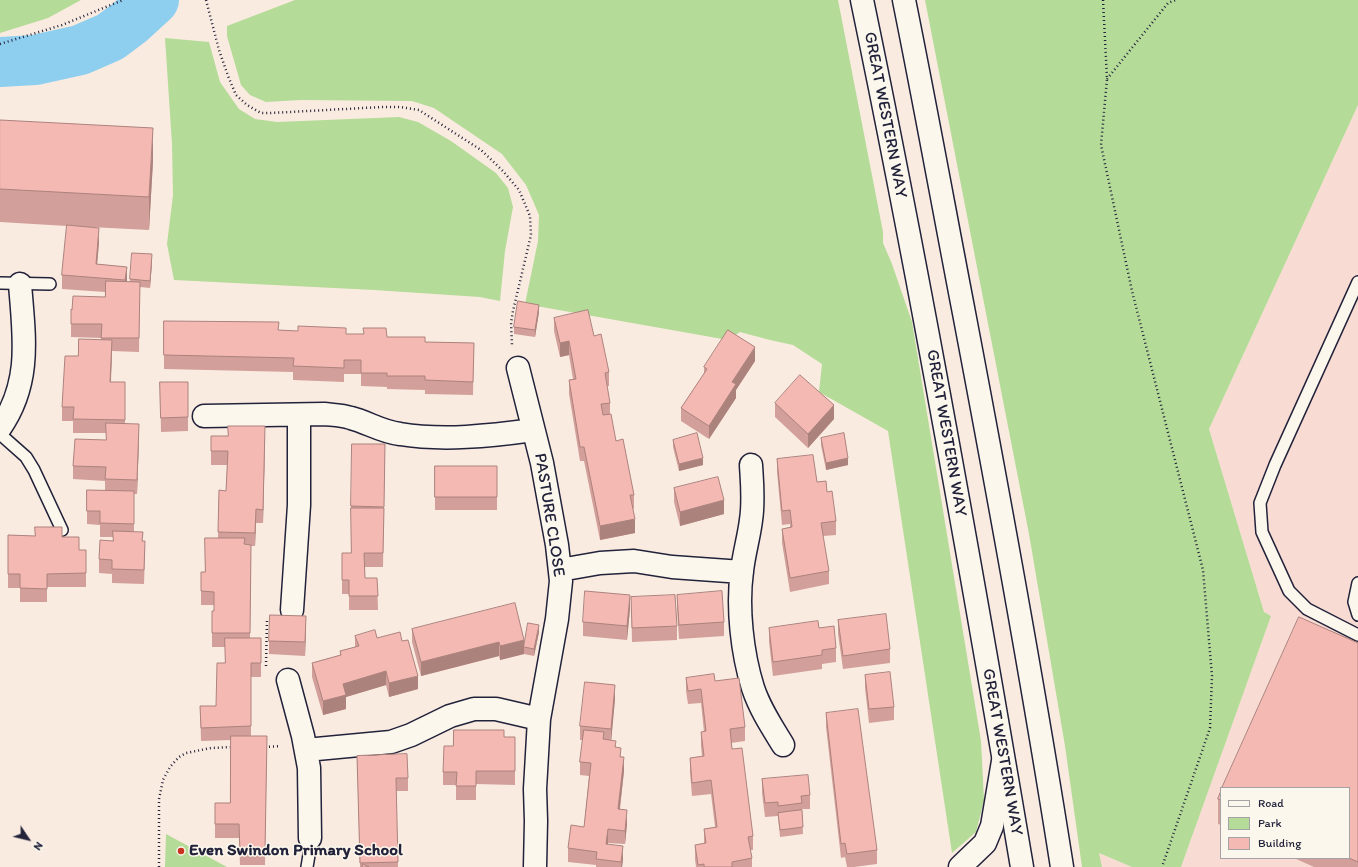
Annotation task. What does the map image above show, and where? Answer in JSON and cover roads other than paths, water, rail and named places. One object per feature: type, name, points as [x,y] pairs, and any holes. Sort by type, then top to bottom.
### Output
[{"type":"street","name":"GREAT WESTERN WAY","points":[[862,0],[923,306],[1022,867]]},
{"type":"street","points":[[904,0],[985,424],[1044,752],[1062,867]]},
{"type":"street","points":[[0,428],[12,408],[18,394],[24,366],[24,333],[10,283]]},
{"type":"street","name":"PASTURE CLOSE","points":[[518,368],[548,488],[561,581],[557,619],[539,719],[535,789],[536,821],[534,867]]},
{"type":"street","points":[[292,610],[299,505],[299,415]]},
{"type":"street","name":"PASTURE CLOSE","points":[[204,416],[339,415],[352,418],[388,432],[416,436],[456,437],[492,435],[533,430]]},
{"type":"street","points":[[751,465],[751,520],[742,572],[740,611],[743,639],[753,689],[766,718],[783,745]]},
{"type":"street","points":[[560,570],[600,563],[634,561],[672,567],[742,572]]},
{"type":"street","points":[[288,680],[306,750],[309,768],[310,838]]},
{"type":"street","points":[[306,750],[391,742],[411,735],[450,716],[474,709],[485,708],[539,719]]},
{"type":"street","points":[[960,867],[984,843],[992,826],[1003,760]]},
{"type":"lane","points":[[1358,282],[1260,504],[1262,532],[1289,591],[1307,609],[1358,634]]},
{"type":"lane","points":[[10,283],[50,284]]},
{"type":"lane","points":[[0,434],[26,457],[34,470],[62,530]]},
{"type":"lane","points":[[1358,583],[1354,602],[1358,615]]},
{"type":"lane","points":[[307,867],[310,855],[310,838]]},
{"type":"waterway","points":[[0,62],[35,60],[80,50],[110,37],[130,22],[154,0]]},
{"type":"place","name":"Even Swindon Primary School","points":[[181,851]]}]
